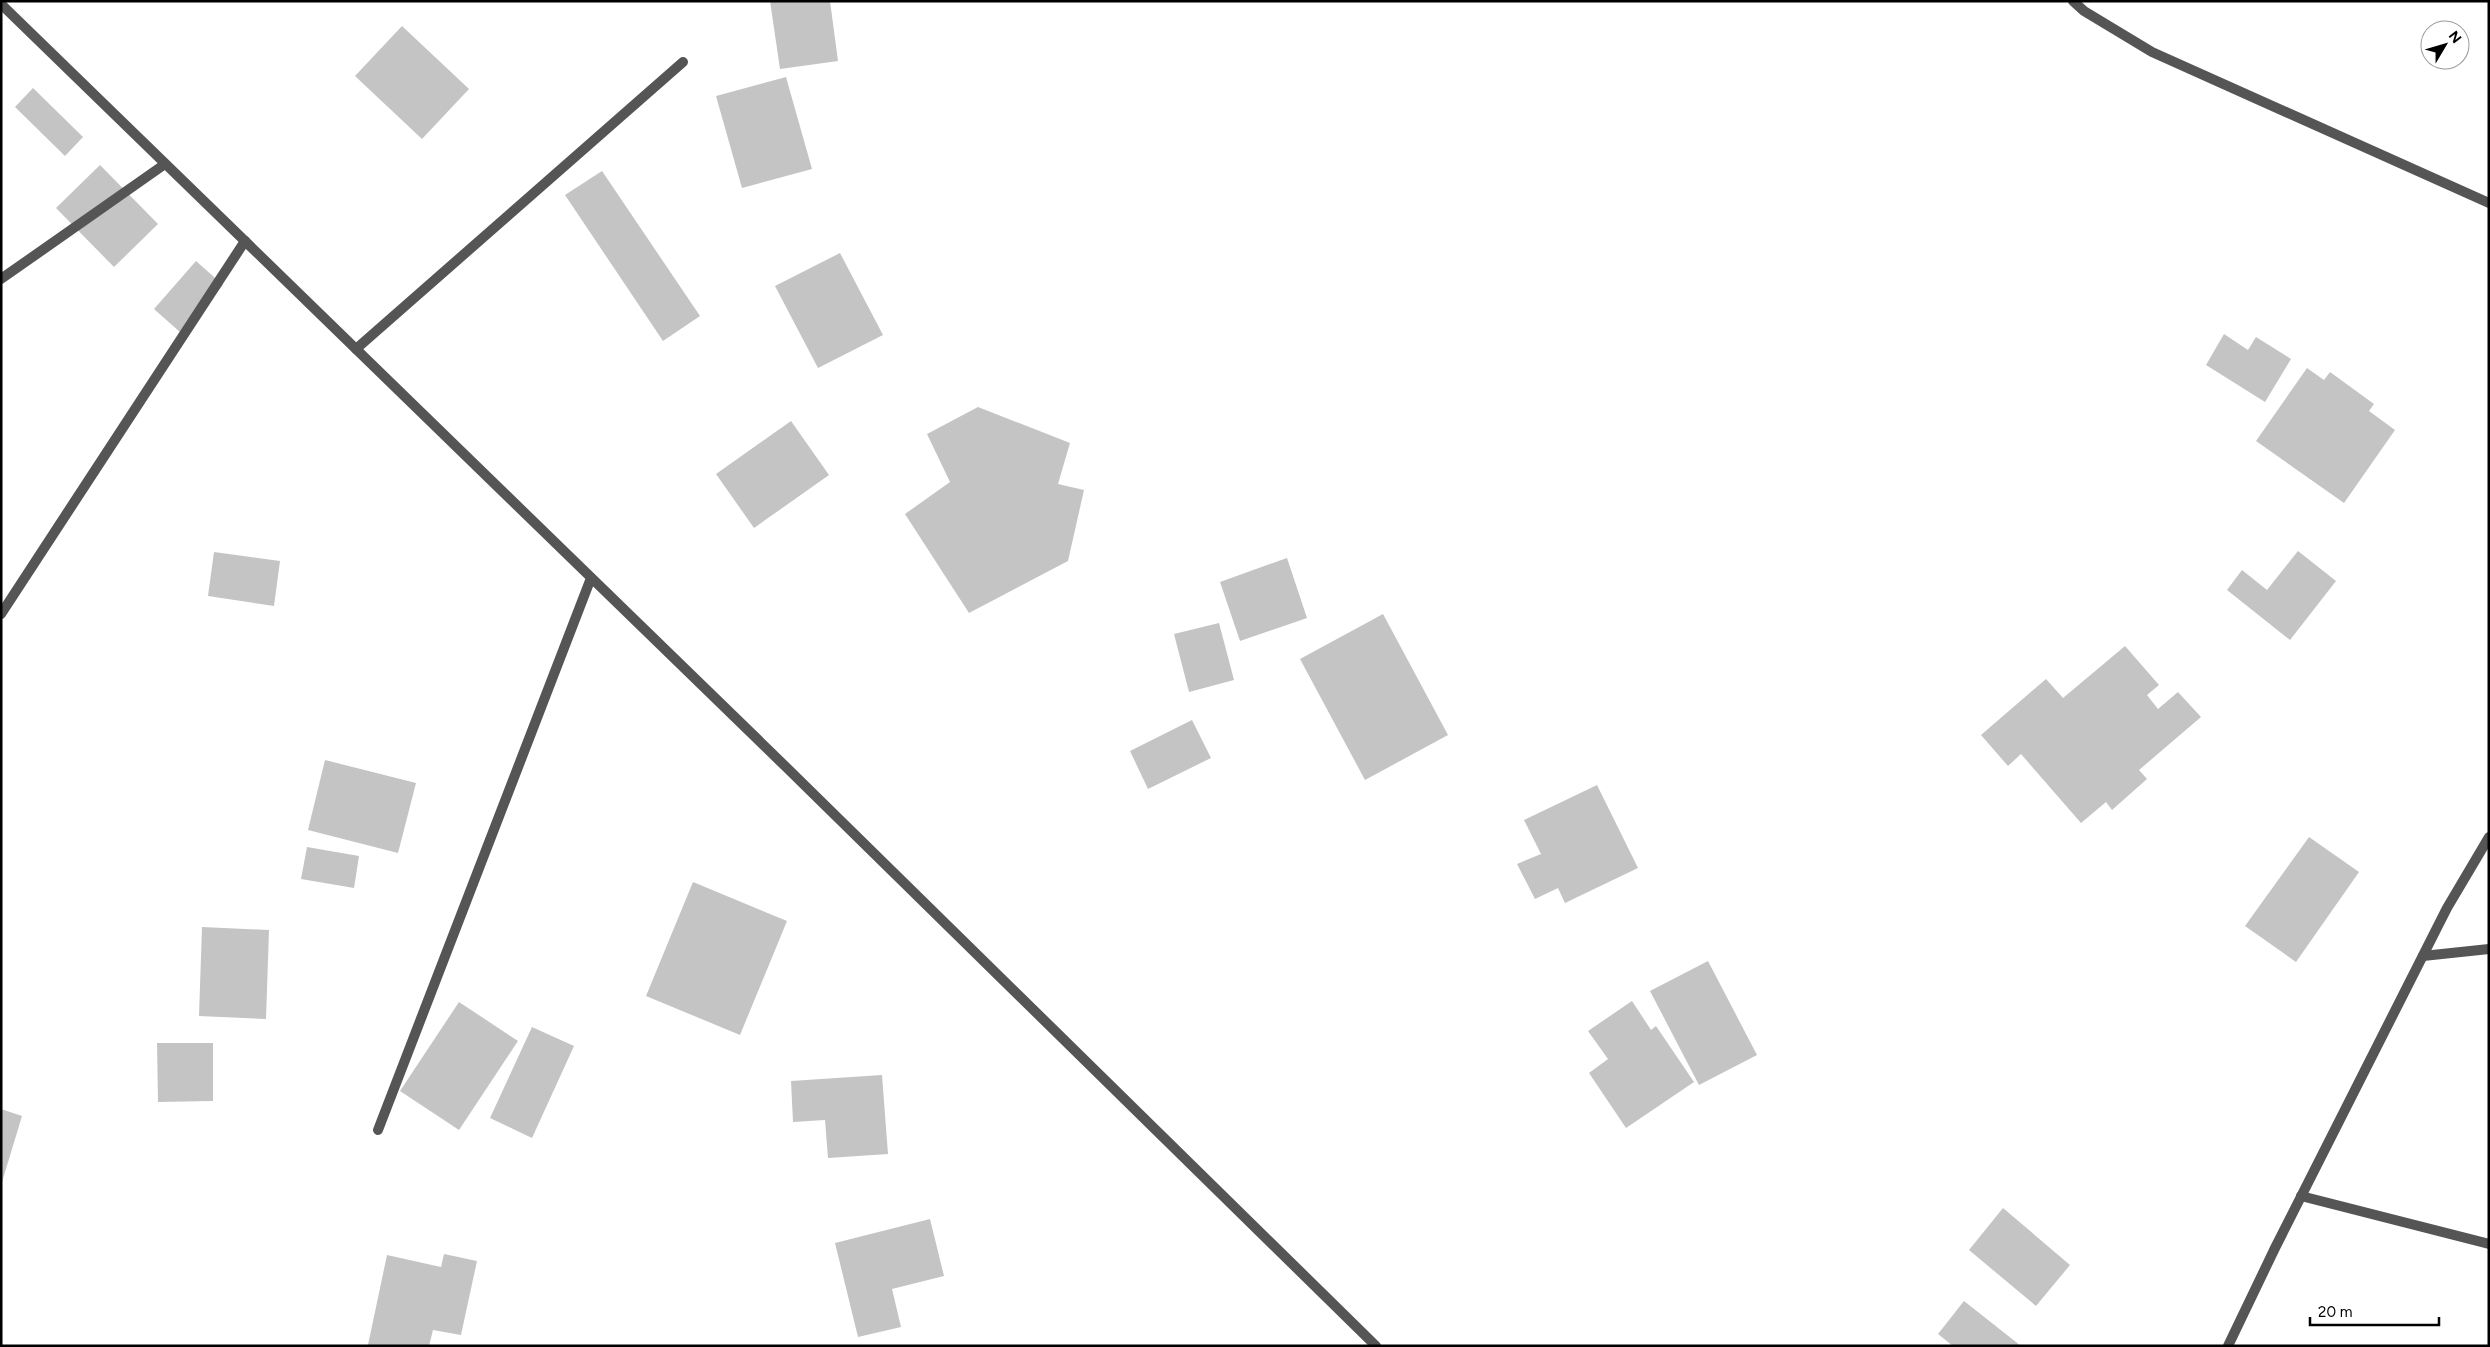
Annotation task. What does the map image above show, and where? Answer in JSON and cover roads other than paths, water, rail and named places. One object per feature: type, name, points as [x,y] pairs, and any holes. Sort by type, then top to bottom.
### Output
[{"type":"street","points":[[2073,1],[2084,11],[2152,52],[2489,203]]},
{"type":"street","points":[[1,4],[1376,1346]]},
{"type":"street","points":[[356,349],[683,62]]},
{"type":"street","points":[[1,279],[165,164]]},
{"type":"street","points":[[1,614],[245,241]]},
{"type":"street","points":[[378,1130],[591,578]]},
{"type":"street","points":[[2228,1346],[2301,1196],[2447,908],[2489,837]]},
{"type":"street","points":[[2423,956],[2489,949]]},
{"type":"street","points":[[2301,1196],[2489,1244]]}]
